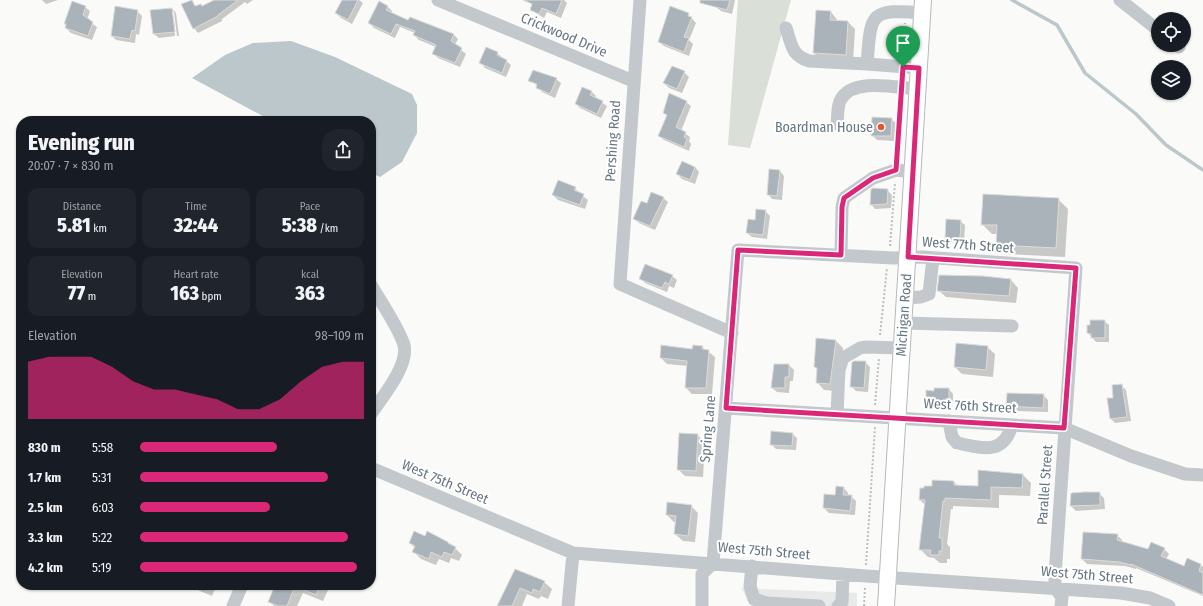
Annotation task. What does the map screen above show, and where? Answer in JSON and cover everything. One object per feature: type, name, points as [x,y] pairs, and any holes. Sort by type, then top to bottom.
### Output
[{"type":"main road","name":"Michigan Road","points":[[886,606],[913,172],[910,89],[919,68],[917,8]]},
{"type":"street","name":"Crickwood Drive","points":[[438,0],[633,81]]},
{"type":"street","name":"Pershing Road","points":[[640,0],[633,81],[620,284],[732,333]]},
{"type":"street","points":[[1120,0],[1151,24]]},
{"type":"street","points":[[867,64],[870,29],[875,17],[883,13],[917,8]]},
{"type":"street","points":[[786,28],[794,53],[810,61],[919,68]]},
{"type":"street","points":[[837,124],[840,100],[845,93],[853,89],[875,85],[910,89]]},
{"type":"street","points":[[841,255],[842,207],[844,198],[873,178],[896,170],[913,172]]},
{"type":"street","name":"West 77th Street","points":[[738,250],[888,258],[933,258],[1076,268]]},
{"type":"street","name":"Spring Lane","points":[[713,563],[738,250]]},
{"type":"street","points":[[905,298],[920,297],[929,294],[933,258]]},
{"type":"street","name":"Parallel Street","points":[[1061,606],[1062,598],[1055,588],[1064,428],[1076,268]]},
{"type":"street","points":[[376,294],[404,346],[402,364],[376,406]]},
{"type":"street","points":[[904,323],[1012,326]]},
{"type":"street","points":[[837,414],[839,370],[843,358],[860,348],[902,348]]},
{"type":"street","name":"West 76th Street","points":[[726,408],[1064,428],[1131,456],[1185,474],[1203,475]]},
{"type":"street","points":[[949,421],[952,437],[957,443],[976,447],[996,448],[1005,441],[1012,425]]},
{"type":"street","name":"West 75th Street","points":[[376,470],[573,553],[866,576],[1121,593],[1169,606]]},
{"type":"street","points":[[568,606],[573,553]]},
{"type":"street","points":[[702,606],[702,574],[713,563]]},
{"type":"street","points":[[752,566],[750,586],[751,594],[754,598],[767,604],[819,606]]},
{"type":"street","points":[[838,606],[842,602],[843,574]]},
{"type":"street","points":[[234,606],[240,590]]},
{"type":"path","points":[[903,67],[904,26],[917,8]]},
{"type":"path","points":[[864,606],[884,284],[888,258],[896,170],[910,89]]},
{"type":"shaded area","points":[[738,0],[791,0],[750,148],[728,145]]},
{"type":"shaded area","points":[[291,41],[335,57],[412,94],[417,105],[417,133],[402,162],[380,177],[376,175],[376,116],[263,116],[192,78],[225,55],[253,43]]},
{"type":"shaded area","points":[[741,588],[857,593],[857,606],[751,606]]},
{"type":"building","points":[[192,0],[195,6],[201,4],[202,6],[214,0],[238,0],[218,16],[193,29],[181,4]]},
{"type":"building","points":[[342,0],[358,0],[348,20],[335,13]]},
{"type":"building","points":[[523,0],[562,0],[556,14],[542,8],[539,14],[530,10],[532,4]]},
{"type":"building","points":[[700,0],[730,0],[727,10],[700,3]]},
{"type":"building","points":[[72,1],[86,6],[83,15],[93,22],[88,36],[65,28],[66,24],[64,24]]},
{"type":"building","points":[[379,1],[388,6],[386,10],[408,20],[410,17],[454,34],[451,41],[462,48],[455,63],[432,54],[436,45],[413,35],[415,31],[396,24],[391,34],[368,23]]},
{"type":"building","points":[[115,6],[138,10],[135,31],[132,30],[130,39],[111,36]]},
{"type":"building","points":[[670,6],[689,13],[688,16],[692,17],[684,37],[689,38],[684,52],[658,42]]},
{"type":"building","points":[[172,8],[175,32],[153,34],[150,10]]},
{"type":"building","points":[[816,10],[831,11],[830,20],[848,21],[846,55],[813,53]]},
{"type":"building","points":[[486,47],[498,52],[497,55],[507,60],[502,73],[479,63]]},
{"type":"building","points":[[672,66],[685,71],[677,89],[663,83]]},
{"type":"building","points":[[533,70],[557,78],[550,94],[536,88],[537,84],[528,81]]},
{"type":"building","points":[[582,87],[592,91],[590,95],[603,101],[597,114],[575,104]]},
{"type":"building","points":[[669,93],[687,101],[676,127],[686,132],[684,137],[687,139],[684,147],[658,136],[667,115],[663,113]]},
{"type":"building","name":"Boardman House","points":[[872,117],[892,118],[891,136],[871,136]]},
{"type":"building","points":[[682,161],[695,167],[690,180],[676,174]]},
{"type":"building","points":[[769,169],[780,170],[777,196],[767,195]]},
{"type":"building","points":[[558,180],[576,187],[574,190],[584,194],[580,205],[552,195]]},
{"type":"building","points":[[871,189],[888,189],[887,204],[870,205]]},
{"type":"building","points":[[651,192],[664,197],[650,226],[633,219],[641,201],[647,203]]},
{"type":"building","points":[[983,194],[1059,198],[1056,248],[996,245],[997,225],[981,225]]},
{"type":"building","points":[[756,209],[766,210],[763,235],[746,233],[748,219],[755,220]]},
{"type":"building","points":[[946,219],[961,220],[960,239],[945,238]]},
{"type":"building","points":[[645,264],[673,275],[669,284],[665,282],[662,288],[639,279]]},
{"type":"building","points":[[939,275],[983,276],[1011,279],[1009,296],[937,291]]},
{"type":"building","points":[[1090,320],[1105,320],[1105,338],[1091,338],[1091,334],[1087,333],[1087,325],[1090,325]]},
{"type":"building","points":[[816,338],[836,340],[830,384],[816,383],[817,368],[814,367]]},
{"type":"building","points":[[956,343],[988,346],[986,370],[954,367]]},
{"type":"building","points":[[661,345],[692,349],[693,345],[703,346],[702,349],[709,350],[706,388],[685,388],[687,361],[660,358]]},
{"type":"building","points":[[866,361],[864,388],[850,387],[852,362]]},
{"type":"building","points":[[774,364],[789,364],[789,377],[785,377],[785,388],[771,388]]},
{"type":"building","points":[[1122,384],[1127,417],[1110,419],[1107,398],[1113,398],[1112,385]]},
{"type":"building","points":[[934,388],[949,388],[949,399],[945,399],[945,406],[926,403],[926,390],[934,391]]},
{"type":"building","points":[[1007,393],[1044,394],[1043,408],[1006,406]]},
{"type":"building","points":[[771,431],[793,433],[792,446],[770,445]]},
{"type":"building","points":[[679,433],[698,434],[696,471],[677,470]]},
{"type":"building","points":[[978,470],[1023,474],[1022,488],[991,487],[991,500],[945,498],[945,501],[943,501],[939,538],[942,538],[942,551],[939,551],[939,555],[930,555],[931,550],[919,550],[925,500],[919,500],[920,488],[924,488],[924,486],[932,486],[932,480],[954,481],[954,485],[978,486]]},
{"type":"building","points":[[836,486],[844,487],[843,495],[852,495],[850,511],[823,508],[824,494],[835,495]]},
{"type":"building","points":[[1100,492],[1100,505],[1070,506],[1071,493]]},
{"type":"building","points":[[667,502],[692,505],[688,536],[674,534],[676,516],[666,515]]},
{"type":"building","points":[[414,531],[425,536],[427,531],[456,547],[452,555],[444,552],[442,557],[431,552],[429,559],[412,552],[415,546],[409,543]]},
{"type":"building","points":[[1083,532],[1118,534],[1117,540],[1148,549],[1151,542],[1165,548],[1161,556],[1184,566],[1187,558],[1201,564],[1199,571],[1203,573],[1203,595],[1131,564],[1081,559]]},
{"type":"building","points":[[515,569],[545,581],[540,592],[533,589],[532,593],[520,588],[512,606],[497,606]]},
{"type":"building","points":[[273,590],[293,590],[287,606],[278,606],[268,602]]},
{"type":"building","points":[[304,590],[318,590],[316,595]]},
{"type":"waterway","points":[[1012,0],[1057,25],[1085,73],[1136,114],[1166,145],[1203,170]]},
{"type":"place","name":"Boardman House","points":[[881,127]]},
{"type":"route","points":[[903,67],[919,68],[908,257],[1076,268],[1064,428],[726,408],[738,250],[841,255],[842,207],[844,198],[873,178],[896,170],[903,67]]}]
